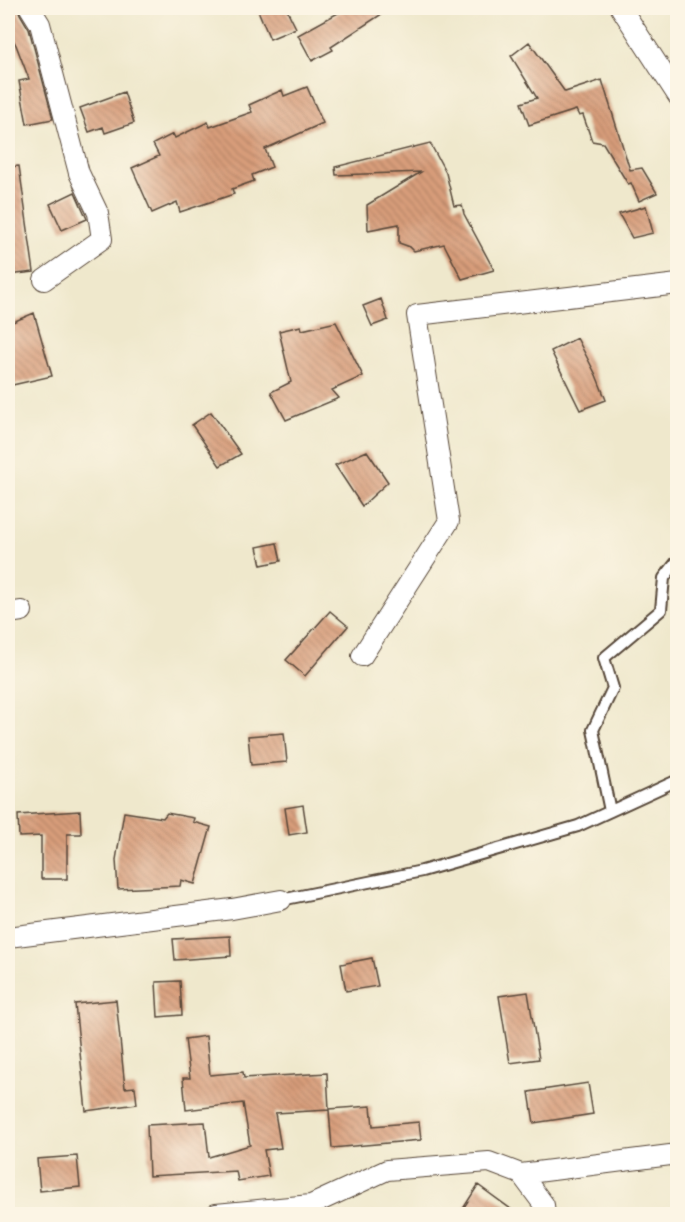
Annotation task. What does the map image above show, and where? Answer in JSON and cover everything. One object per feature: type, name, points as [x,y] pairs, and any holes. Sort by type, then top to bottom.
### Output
[{"type":"street","points":[[30,8],[40,24],[79,173],[98,213],[102,239],[44,280]]},
{"type":"street","points":[[621,8],[678,96]]},
{"type":"street","points":[[362,657],[449,521],[417,315],[678,284]]},
{"type":"street","points":[[8,937],[232,909],[281,900]]},
{"type":"street","points":[[216,1215],[311,1205],[387,1170],[489,1162],[521,1174],[678,1154]]},
{"type":"street","points":[[521,1174],[544,1205],[545,1215]]},
{"type":"lane","points":[[610,811],[593,730],[613,688],[604,657],[661,610],[664,578],[678,560]]},
{"type":"lane","points":[[281,900],[422,871],[578,826],[678,780]]},
{"type":"building","points":[[8,8],[18,8],[29,29],[53,119],[27,124],[19,81],[29,79],[8,30]]},
{"type":"building","points":[[257,8],[286,8],[296,28],[270,39]]},
{"type":"building","points":[[347,8],[391,8],[331,47],[333,50],[312,61],[298,35]]},
{"type":"building","points":[[529,42],[565,92],[602,80],[630,170],[642,168],[657,193],[639,201],[631,183],[628,184],[603,143],[592,141],[583,115],[579,116],[576,110],[529,125],[521,103],[537,98],[511,56]]},
{"type":"building","points":[[307,87],[323,123],[265,149],[272,167],[252,175],[254,181],[232,189],[234,194],[180,212],[177,202],[152,213],[132,168],[159,156],[153,144],[173,134],[175,138],[208,122],[210,127],[252,112],[249,105],[282,90],[284,96]]},
{"type":"building","points":[[124,92],[134,123],[105,133],[103,127],[89,132],[80,108]]},
{"type":"building","points":[[430,143],[446,173],[454,206],[462,205],[464,214],[494,270],[462,279],[444,244],[414,251],[399,243],[399,224],[368,230],[367,205],[421,172],[336,175],[335,167]]},
{"type":"building","points":[[19,166],[34,272],[8,275],[8,167]]},
{"type":"building","points":[[75,192],[87,219],[62,230],[50,204]]},
{"type":"building","points":[[646,206],[653,233],[632,238],[619,214]]},
{"type":"building","points":[[381,299],[388,320],[372,326],[363,306]]},
{"type":"building","points":[[34,313],[52,376],[8,386],[8,324]]},
{"type":"building","points":[[336,322],[363,376],[332,390],[339,398],[286,420],[271,392],[291,382],[279,331],[301,326],[302,330]]},
{"type":"building","points":[[577,338],[606,400],[580,410],[551,351]]},
{"type":"building","points":[[211,412],[241,454],[220,466],[192,425]]},
{"type":"building","points":[[367,451],[388,482],[362,506],[335,465]]},
{"type":"building","points":[[277,543],[281,561],[261,565],[257,547]]},
{"type":"building","points":[[330,611],[348,626],[305,676],[286,660]]},
{"type":"building","points":[[284,733],[287,762],[251,765],[248,736]]},
{"type":"building","points":[[303,805],[307,832],[289,835],[285,808]]},
{"type":"building","points":[[80,811],[81,834],[67,834],[67,879],[41,879],[41,836],[19,837],[18,815]]},
{"type":"building","points":[[124,812],[163,818],[167,813],[194,818],[193,822],[211,827],[195,884],[181,880],[180,886],[118,889],[116,860]]},
{"type":"building","points":[[230,936],[231,956],[175,960],[173,939]]},
{"type":"building","points":[[372,958],[378,986],[346,991],[341,964]]},
{"type":"building","points":[[180,981],[182,1015],[158,1017],[156,982]]},
{"type":"building","points":[[528,992],[539,1059],[510,1063],[499,996]]},
{"type":"building","points":[[116,1000],[125,1088],[135,1087],[137,1104],[86,1111],[75,1004]]},
{"type":"building","points":[[206,1036],[210,1075],[243,1072],[244,1078],[327,1073],[329,1109],[371,1106],[373,1126],[419,1122],[421,1140],[332,1148],[329,1110],[275,1113],[281,1148],[264,1150],[269,1176],[238,1181],[236,1171],[149,1176],[147,1125],[205,1122],[209,1157],[250,1145],[243,1103],[186,1110],[183,1078],[190,1078],[185,1039]]},
{"type":"building","points":[[588,1083],[593,1114],[534,1123],[529,1092]]},
{"type":"building","points":[[77,1156],[80,1187],[40,1191],[37,1159]]},
{"type":"building","points":[[478,1185],[519,1215],[459,1215]]}]
